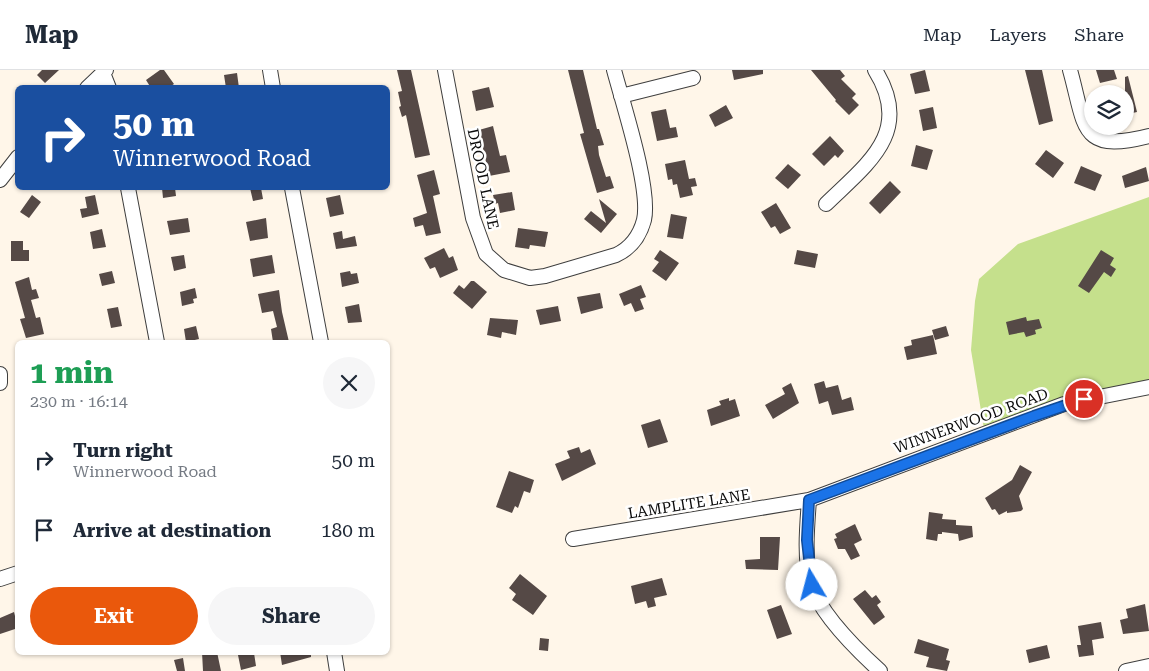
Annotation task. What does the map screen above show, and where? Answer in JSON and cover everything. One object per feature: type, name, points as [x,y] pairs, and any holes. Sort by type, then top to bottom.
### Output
[{"type":"street","points":[[270,70],[272,85]]},
{"type":"street","name":"DROOD LANE","points":[[445,70],[478,236],[486,254],[504,270],[522,276],[539,277],[607,258],[626,250],[637,237],[644,218],[643,185],[614,70]]},
{"type":"street","points":[[826,204],[863,168],[887,136],[890,120],[888,101],[882,81],[875,70]]},
{"type":"street","points":[[1070,70],[1084,122],[1094,136],[1105,142],[1113,143],[1149,136]]},
{"type":"street","points":[[90,85],[105,72],[108,85]]},
{"type":"street","points":[[621,96],[693,78]]},
{"type":"street","points":[[0,180],[15,161]]},
{"type":"street","points":[[128,190],[157,340]]},
{"type":"street","points":[[292,190],[321,340]]},
{"type":"street","points":[[0,374],[0,383]]},
{"type":"street","name":"WINNERWOOD ROAD","points":[[809,500],[1064,404],[1149,387]]},
{"type":"street","points":[[809,500],[807,540],[812,585],[827,613],[880,671]]},
{"type":"street","name":"LAMPLITE LANE","points":[[573,539],[809,500]]},
{"type":"street","points":[[0,579],[15,574]]},
{"type":"street","points":[[334,655],[337,671]]},
{"type":"street","points":[[1126,671],[1149,666]]},
{"type":"green space","points":[[1149,197],[1149,382],[1090,391],[984,429],[971,350],[975,301],[979,279],[1018,244]]},
{"type":"building","points":[[42,70],[59,70],[45,83],[37,75]]},
{"type":"building","points":[[160,70],[164,70],[174,84],[149,85],[146,80]]},
{"type":"building","points":[[397,70],[411,70],[430,155],[415,158],[406,115],[402,117],[399,107],[401,106],[398,92],[402,91]]},
{"type":"building","points":[[568,70],[583,70],[597,129],[599,129],[604,145],[598,146],[599,155],[606,177],[610,176],[614,188],[597,193],[580,134],[584,133]]},
{"type":"building","points":[[732,70],[763,70],[763,74],[734,80]]},
{"type":"building","points":[[811,70],[840,70],[845,76],[841,79],[856,94],[852,98],[859,105],[849,115],[835,101]]},
{"type":"building","points":[[925,70],[930,91],[915,94],[910,74]]},
{"type":"building","points":[[1025,70],[1042,70],[1053,121],[1039,125]]},
{"type":"building","points":[[1096,70],[1114,70],[1117,79],[1100,83]]},
{"type":"building","points":[[237,73],[239,85],[226,85],[224,75]]},
{"type":"building","points":[[1128,76],[1130,85],[1125,85],[1125,77]]},
{"type":"building","points":[[489,87],[494,107],[476,111],[472,91]]},
{"type":"building","points":[[1134,100],[1137,112],[1134,113]]},
{"type":"building","points":[[726,105],[733,118],[715,127],[709,115]]},
{"type":"building","points":[[933,107],[937,128],[923,131],[919,110]]},
{"type":"building","points":[[666,109],[670,128],[676,127],[678,137],[657,141],[651,112]]},
{"type":"building","points":[[493,126],[500,156],[506,155],[510,172],[489,176],[479,130]]},
{"type":"building","points":[[830,136],[844,151],[838,158],[835,155],[824,166],[812,154]]},
{"type":"building","points":[[916,145],[933,150],[927,170],[911,166]]},
{"type":"building","points":[[1046,150],[1064,163],[1053,178],[1035,164]]},
{"type":"building","points":[[685,160],[689,179],[695,178],[697,186],[691,187],[693,195],[680,198],[677,184],[673,185],[672,179],[668,180],[665,164]]},
{"type":"building","points":[[788,164],[801,175],[788,189],[775,178]]},
{"type":"building","points":[[1081,166],[1102,175],[1095,191],[1074,183]]},
{"type":"building","points":[[1146,167],[1149,181],[1125,188],[1122,176]]},
{"type":"building","points":[[434,170],[440,194],[433,196],[441,233],[426,236],[423,225],[415,227],[413,218],[427,213],[417,175]]},
{"type":"building","points":[[890,181],[901,192],[880,214],[869,203]]},
{"type":"building","points":[[162,190],[175,190],[176,196],[163,198]]},
{"type":"building","points":[[250,190],[261,190],[263,199],[253,201]]},
{"type":"building","points":[[512,192],[515,210],[500,213],[498,203],[495,204],[493,195]]},
{"type":"building","points":[[32,195],[41,202],[29,218],[20,212]]},
{"type":"building","points":[[95,195],[99,214],[82,218],[80,209],[87,208],[85,197]]},
{"type":"building","points":[[340,195],[344,214],[330,217],[326,198]]},
{"type":"building","points":[[599,199],[617,214],[601,233],[584,219],[591,211],[606,223]]},
{"type":"building","points":[[776,203],[791,228],[780,234],[775,226],[771,228],[761,212]]},
{"type":"building","points":[[671,214],[687,217],[683,239],[667,237]]},
{"type":"building","points":[[188,218],[190,232],[170,235],[167,221]]},
{"type":"building","points":[[266,218],[268,238],[250,241],[246,222]]},
{"type":"building","points":[[518,228],[548,232],[545,247],[530,245],[529,249],[515,247]]},
{"type":"building","points":[[102,229],[106,247],[93,249],[90,232]]},
{"type":"building","points":[[342,231],[343,239],[355,236],[357,246],[336,249],[333,233]]},
{"type":"building","points":[[11,241],[23,241],[23,250],[29,250],[29,261],[11,261]]},
{"type":"building","points":[[444,248],[449,258],[453,256],[458,270],[440,278],[435,267],[430,269],[424,258]]},
{"type":"building","points":[[660,250],[679,263],[666,281],[652,271],[659,262],[654,259]]},
{"type":"building","points":[[797,250],[818,254],[815,268],[794,264]]},
{"type":"building","points":[[1101,250],[1114,258],[1110,265],[1116,269],[1111,277],[1104,272],[1089,293],[1078,286]]},
{"type":"building","points":[[184,255],[186,268],[174,271],[171,257]]},
{"type":"building","points":[[272,255],[275,273],[253,277],[250,259]]},
{"type":"building","points":[[112,271],[115,283],[102,286],[99,274]]},
{"type":"building","points":[[350,271],[351,274],[357,273],[359,283],[342,287],[340,273]]},
{"type":"building","points":[[29,277],[32,290],[36,289],[39,298],[31,300],[36,318],[40,317],[44,334],[26,338],[20,319],[25,318],[15,282]]},
{"type":"building","points":[[471,281],[474,281],[487,292],[472,309],[453,293],[459,285],[464,289]]},
{"type":"building","points":[[641,285],[646,297],[640,299],[644,309],[635,312],[631,303],[624,306],[619,294]]},
{"type":"building","points":[[195,288],[197,298],[193,299],[194,303],[182,306],[180,292]]},
{"type":"building","points":[[279,290],[289,340],[273,340],[271,329],[277,327],[273,311],[262,313],[258,294]]},
{"type":"building","points":[[600,293],[603,308],[581,314],[577,297]]},
{"type":"building","points":[[359,304],[362,322],[348,323],[345,307]]},
{"type":"building","points":[[558,306],[561,321],[540,325],[536,310]]},
{"type":"building","points":[[118,307],[122,326],[111,328],[107,309]]},
{"type":"building","points":[[1026,317],[1027,321],[1039,319],[1042,328],[1035,330],[1036,334],[1026,337],[1024,332],[1009,335],[1006,322]]},
{"type":"building","points":[[490,318],[518,320],[516,335],[502,332],[501,338],[487,335]]},
{"type":"building","points":[[196,326],[199,339],[186,340],[184,329]]},
{"type":"building","points":[[946,326],[949,336],[935,340],[932,330]]},
{"type":"building","points":[[933,335],[937,354],[907,360],[904,347],[912,345],[911,340]]},
{"type":"building","points":[[824,381],[826,388],[838,385],[842,400],[851,397],[854,410],[832,415],[828,401],[819,404],[814,384]]},
{"type":"building","points":[[791,383],[799,403],[773,419],[765,405],[785,394],[782,388]]},
{"type":"building","points":[[729,398],[729,401],[735,399],[740,416],[711,426],[707,410],[721,405],[719,401]]},
{"type":"building","points":[[660,419],[668,442],[648,448],[641,425]]},
{"type":"building","points":[[579,447],[581,453],[590,449],[596,464],[562,481],[555,464],[570,458],[567,451]]},
{"type":"building","points":[[1020,465],[1032,472],[1019,496],[1023,509],[1007,513],[1007,511],[999,515],[995,509],[992,510],[985,498],[1012,480]]},
{"type":"building","points":[[509,471],[534,480],[530,493],[524,491],[518,508],[515,506],[512,513],[496,507]]},
{"type":"building","points":[[929,512],[943,514],[942,519],[956,520],[956,525],[972,526],[973,537],[959,541],[958,534],[942,532],[942,534],[938,534],[937,541],[926,539]]},
{"type":"building","points":[[855,524],[862,540],[854,544],[860,556],[851,560],[845,549],[838,549],[834,539],[837,538],[835,534]]},
{"type":"building","points":[[760,537],[780,537],[778,570],[746,569],[745,560],[760,559]]},
{"type":"building","points":[[520,574],[547,596],[533,615],[512,600],[516,594],[509,588]]},
{"type":"building","points":[[662,578],[667,595],[654,598],[656,606],[648,608],[646,601],[635,604],[631,586]]},
{"type":"building","points":[[865,590],[872,598],[876,595],[881,602],[877,605],[885,617],[874,625],[853,599]]},
{"type":"building","points":[[1145,604],[1149,631],[1123,634],[1120,620],[1128,618],[1126,609]]},
{"type":"building","points":[[781,605],[792,634],[777,639],[767,610]]},
{"type":"building","points":[[14,612],[15,629],[0,634],[0,618]]},
{"type":"building","points":[[1101,622],[1104,638],[1092,640],[1094,655],[1079,657],[1077,645],[1081,645],[1078,626]]},
{"type":"building","points":[[540,638],[549,639],[548,651],[539,650]]},
{"type":"building","points":[[918,639],[949,649],[946,660],[950,661],[947,671],[926,667],[929,657],[914,653]]},
{"type":"building","points":[[1047,645],[1050,658],[1029,663],[1026,650]]},
{"type":"building","points":[[202,655],[218,655],[221,671],[203,671]]},
{"type":"building","points":[[238,655],[254,655],[256,666],[241,670]]},
{"type":"building","points":[[280,655],[311,655],[311,657],[282,665]]},
{"type":"building","points":[[183,658],[185,671],[177,671],[174,660]]},
{"type":"route","points":[[812,585],[809,573],[807,540],[809,500],[1064,404],[1084,399]]}]
